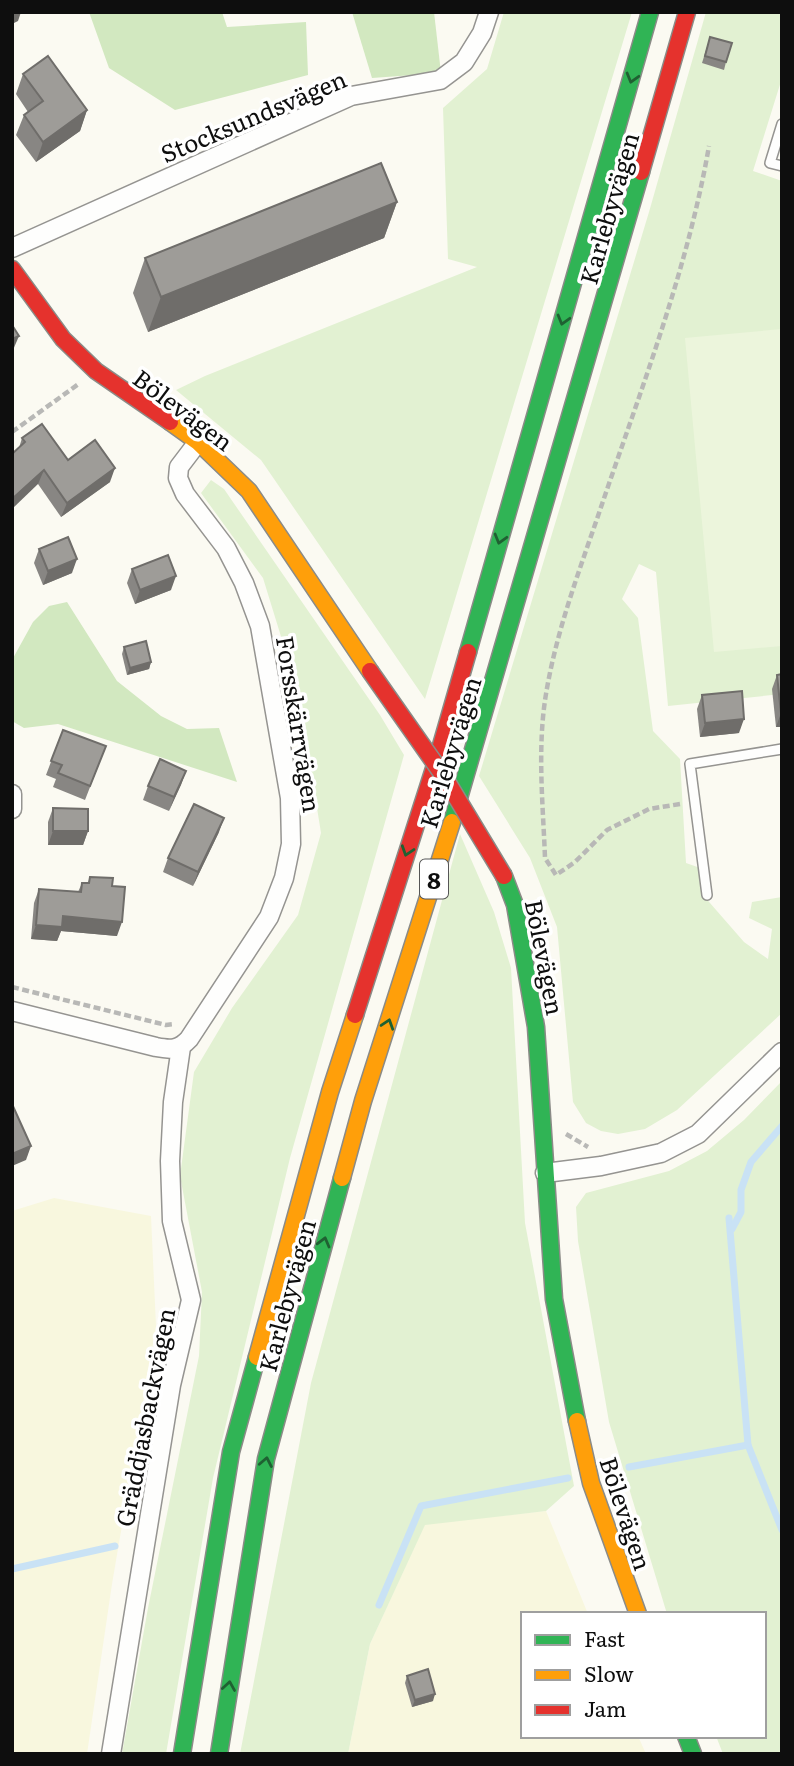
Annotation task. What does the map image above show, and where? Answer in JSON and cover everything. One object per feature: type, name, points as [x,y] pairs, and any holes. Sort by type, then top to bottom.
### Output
[{"type":"main road","name":"Karlebyvägen","points":[[182,1754],[231,1452],[330,1092],[438,756],[650,12]]},
{"type":"main road","name":"Karlebyvägen","points":[[219,1754],[265,1459],[363,1101],[468,771],[687,12]]},
{"type":"main road","name":"Bölevägen","points":[[12,269],[63,339],[96,371],[198,442],[249,491],[443,775],[504,876],[517,916],[536,1027],[554,1299],[574,1410],[591,1483],[637,1612]]},
{"type":"street","name":"Stocksundsvägen","points":[[12,248],[351,96],[440,80],[464,62],[482,33],[488,12]]},
{"type":"street","name":"Forsskärrvägen","points":[[181,1047],[270,917],[284,878],[291,844],[290,797],[260,626],[244,583],[226,548],[185,494],[178,478],[179,467],[198,442]]},
{"type":"street","points":[[12,794],[12,809]]},
{"type":"street","points":[[12,1011],[170,1050],[181,1047]]},
{"type":"street","name":"Gräddjasbackvägen","points":[[111,1754],[171,1385],[191,1300],[171,1209],[173,1102],[181,1047]]},
{"type":"street","points":[[545,1173],[661,1153],[698,1134],[782,1052]]},
{"type":"lane","points":[[782,124],[770,163],[782,166]]},
{"type":"lane","points":[[707,895],[690,764],[782,749]]},
{"type":"path","points":[[695,802],[649,808],[607,830],[575,862],[556,875],[545,858],[542,728],[556,646],[586,549],[668,315],[701,196],[709,146]]},
{"type":"path","points":[[12,432],[96,371]]},
{"type":"path","points":[[12,987],[166,1025],[200,1021]]},
{"type":"path","points":[[563,1122],[569,1170]]},
{"type":"path","points":[[565,1134],[585,1147],[595,1148]]},
{"type":"green space","points":[[89,12],[222,12],[227,27],[306,22],[308,75],[175,110],[109,68]]},
{"type":"green space","points":[[352,12],[434,12],[441,73],[372,78]]},
{"type":"green space","points":[[504,12],[632,12],[425,699],[261,460],[176,390],[477,267],[448,259],[443,108],[487,69]]},
{"type":"green space","points":[[706,12],[782,12],[782,78],[753,171],[782,181],[782,694],[668,706],[656,572],[639,564],[622,599],[638,618],[653,731],[680,759],[686,863],[706,870],[703,895],[744,942],[768,959],[772,929],[749,918],[752,902],[782,897],[782,1013],[677,1110],[645,1129],[618,1134],[601,1131],[586,1123],[573,1102],[557,927],[530,858],[479,776],[649,212]]},
{"type":"green space","points":[[782,329],[782,646],[714,652],[685,338]]},
{"type":"green space","points":[[211,480],[224,489],[380,715],[404,755],[290,1158],[213,1478],[166,1754],[122,1754],[148,1608],[199,1356],[202,1292],[180,1176],[194,1072],[232,1008],[298,915],[321,833],[299,695],[263,578],[201,493]]},
{"type":"green space","points":[[67,602],[117,681],[161,716],[187,729],[219,728],[237,782],[58,724],[24,728],[12,721],[12,660],[33,622],[49,606]]},
{"type":"green space","points":[[460,834],[494,912],[511,968],[525,1223],[574,1486],[546,1511],[425,1525],[370,1644],[348,1754],[240,1754],[311,1383]]},
{"type":"green space","points":[[782,1081],[782,1754],[723,1754],[717,1738],[766,1738],[766,1612],[666,1612],[609,1422],[578,1241],[576,1207],[586,1193],[669,1171],[707,1151],[744,1120]]},
{"type":"green space","points":[[54,1198],[151,1216],[156,1326],[112,1584],[87,1754],[12,1754],[12,1211]]},
{"type":"green space","points":[[546,1511],[587,1612],[521,1612],[521,1738],[639,1738],[646,1754],[348,1754],[370,1644],[425,1524]]},
{"type":"building","points":[[710,37],[732,43],[726,62],[705,56]]},
{"type":"building","points":[[48,56],[87,110],[43,142],[24,115],[43,101],[23,74]]},
{"type":"building","points":[[381,163],[397,202],[161,297],[145,258]]},
{"type":"building","points":[[12,325],[19,336],[12,339]]},
{"type":"building","points":[[42,424],[68,460],[95,440],[115,468],[67,503],[44,470],[12,499],[12,454],[25,442],[22,438]]},
{"type":"building","points":[[68,537],[77,559],[48,571],[39,549]]},
{"type":"building","points":[[168,555],[176,576],[140,590],[132,569]]},
{"type":"building","points":[[146,641],[151,662],[130,668],[124,647]]},
{"type":"building","points":[[782,674],[782,713],[781,713],[777,675]]},
{"type":"building","points":[[742,691],[744,719],[705,723],[702,695]]},
{"type":"building","points":[[63,730],[106,746],[90,786],[58,773],[62,765],[51,761]]},
{"type":"building","points":[[160,759],[186,771],[174,797],[148,786]]},
{"type":"building","points":[[194,804],[224,818],[198,872],[168,858]]},
{"type":"building","points":[[53,808],[88,809],[88,831],[53,831]]},
{"type":"building","points":[[90,877],[113,878],[112,886],[125,887],[122,922],[63,916],[62,927],[36,925],[39,889],[81,892],[82,883],[89,883]]},
{"type":"building","points":[[12,1104],[31,1146],[12,1154]]},
{"type":"building","points":[[428,1669],[435,1694],[415,1700],[407,1676]]},
{"type":"waterway","points":[[732,1229],[741,1212],[741,1190],[751,1162],[782,1126]]},
{"type":"waterway","points":[[729,1218],[748,1445],[782,1530]]},
{"type":"waterway","points":[[629,1467],[748,1445]]},
{"type":"waterway","points":[[379,1605],[421,1506],[568,1478]]},
{"type":"waterway","points":[[12,1569],[115,1546]]},
{"type":"traffic: fast","points":[[468,652],[650,12]]},
{"type":"traffic: fast","points":[[452,822],[641,172]]},
{"type":"traffic: fast","points":[[504,876],[515,905],[536,1027],[554,1299],[577,1421]]},
{"type":"traffic: fast","points":[[219,1754],[266,1459],[342,1178]]},
{"type":"traffic: fast","points":[[182,1754],[231,1452],[257,1357]]},
{"type":"traffic: fast","points":[[687,1738],[693,1754]]},
{"type":"traffic: slow","points":[[170,422],[198,442],[249,491],[370,671]]},
{"type":"traffic: slow","points":[[342,1178],[363,1101],[452,822]]},
{"type":"traffic: slow","points":[[257,1357],[330,1092],[355,1015]]},
{"type":"traffic: slow","points":[[577,1421],[591,1483],[637,1612]]},
{"type":"traffic: jam","points":[[641,172],[687,12]]},
{"type":"traffic: jam","points":[[12,269],[63,339],[96,371],[170,422]]},
{"type":"traffic: jam","points":[[355,1015],[438,756],[468,652]]},
{"type":"traffic: jam","points":[[370,671],[443,775],[504,876]]}]
